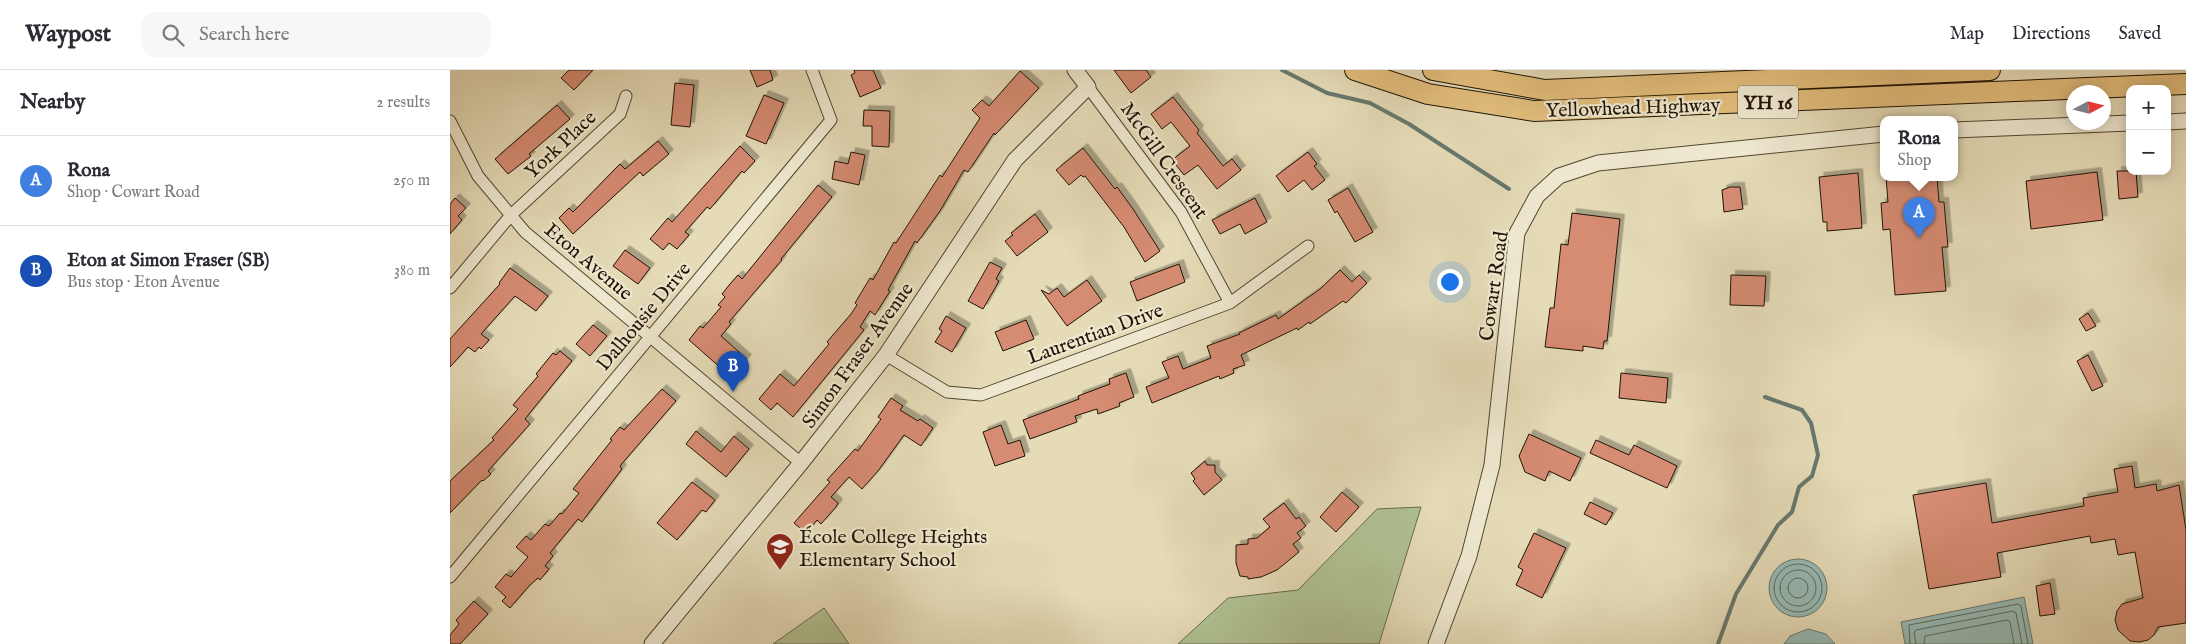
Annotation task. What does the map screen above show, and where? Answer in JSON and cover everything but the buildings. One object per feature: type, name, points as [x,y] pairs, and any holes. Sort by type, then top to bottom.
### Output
[{"type":"highway","name":"Yellowhead Highway","points":[[1355,70],[1428,94],[1534,111],[2186,84]]},
{"type":"highway","name":"Yellowhead Highway","points":[[1433,70],[1545,90],[1990,70]]},
{"type":"street","name":"Dalhousie Drive","points":[[450,577],[831,120],[812,70]]},
{"type":"street","name":"McGill Crescent","points":[[1075,70],[1181,212],[1230,303]]},
{"type":"street","name":"Simon Fraser Avenue","points":[[652,644],[801,463],[886,355],[1015,160],[1088,87]]},
{"type":"street","name":"York Place","points":[[450,288],[511,215],[620,114],[626,96]]},
{"type":"street","name":"Eton Avenue","points":[[450,121],[478,176],[525,232],[801,463]]},
{"type":"street","points":[[2171,122],[2186,121]]},
{"type":"street","points":[[1958,130],[2126,123]]},
{"type":"street","name":"Cowart Road","points":[[1436,644],[1469,556],[1492,465],[1517,233],[1538,196],[1559,176],[1598,163],[1880,134]]},
{"type":"street","name":"Laurentian Drive","points":[[886,355],[947,392],[981,395],[1230,303],[1308,246]]},
{"type":"green space","points":[[1421,507],[1379,644],[1178,644],[1228,598],[1298,590],[1377,509]]},
{"type":"green space","points":[[824,608],[849,644],[773,644]]},
{"type":"water","points":[[1798,559],[1809,561],[1822,572],[1827,588],[1825,599],[1814,612],[1798,617],[1787,615],[1774,604],[1769,588],[1771,577],[1782,564]]},
{"type":"water","points":[[2024,597],[2033,644],[1905,644],[1901,622]]},
{"type":"water","points":[[1808,629],[1826,634],[1835,644],[1784,644],[1790,636]]},
{"type":"waterway","points":[[1282,70],[1327,93],[1370,103],[1409,124],[1509,189]]},
{"type":"waterway","points":[[1718,644],[1736,594],[1778,525],[1792,512],[1799,487],[1812,476],[1818,455],[1811,423],[1802,410],[1765,397]]},
{"type":"place","name":"Rona","points":[[1919,238]]},
{"type":"place","name":"Eton at Simon Fraser (SB)","points":[[733,392]]},
{"type":"place","name":"École College Heights Elementary School","points":[[780,571]]}]
